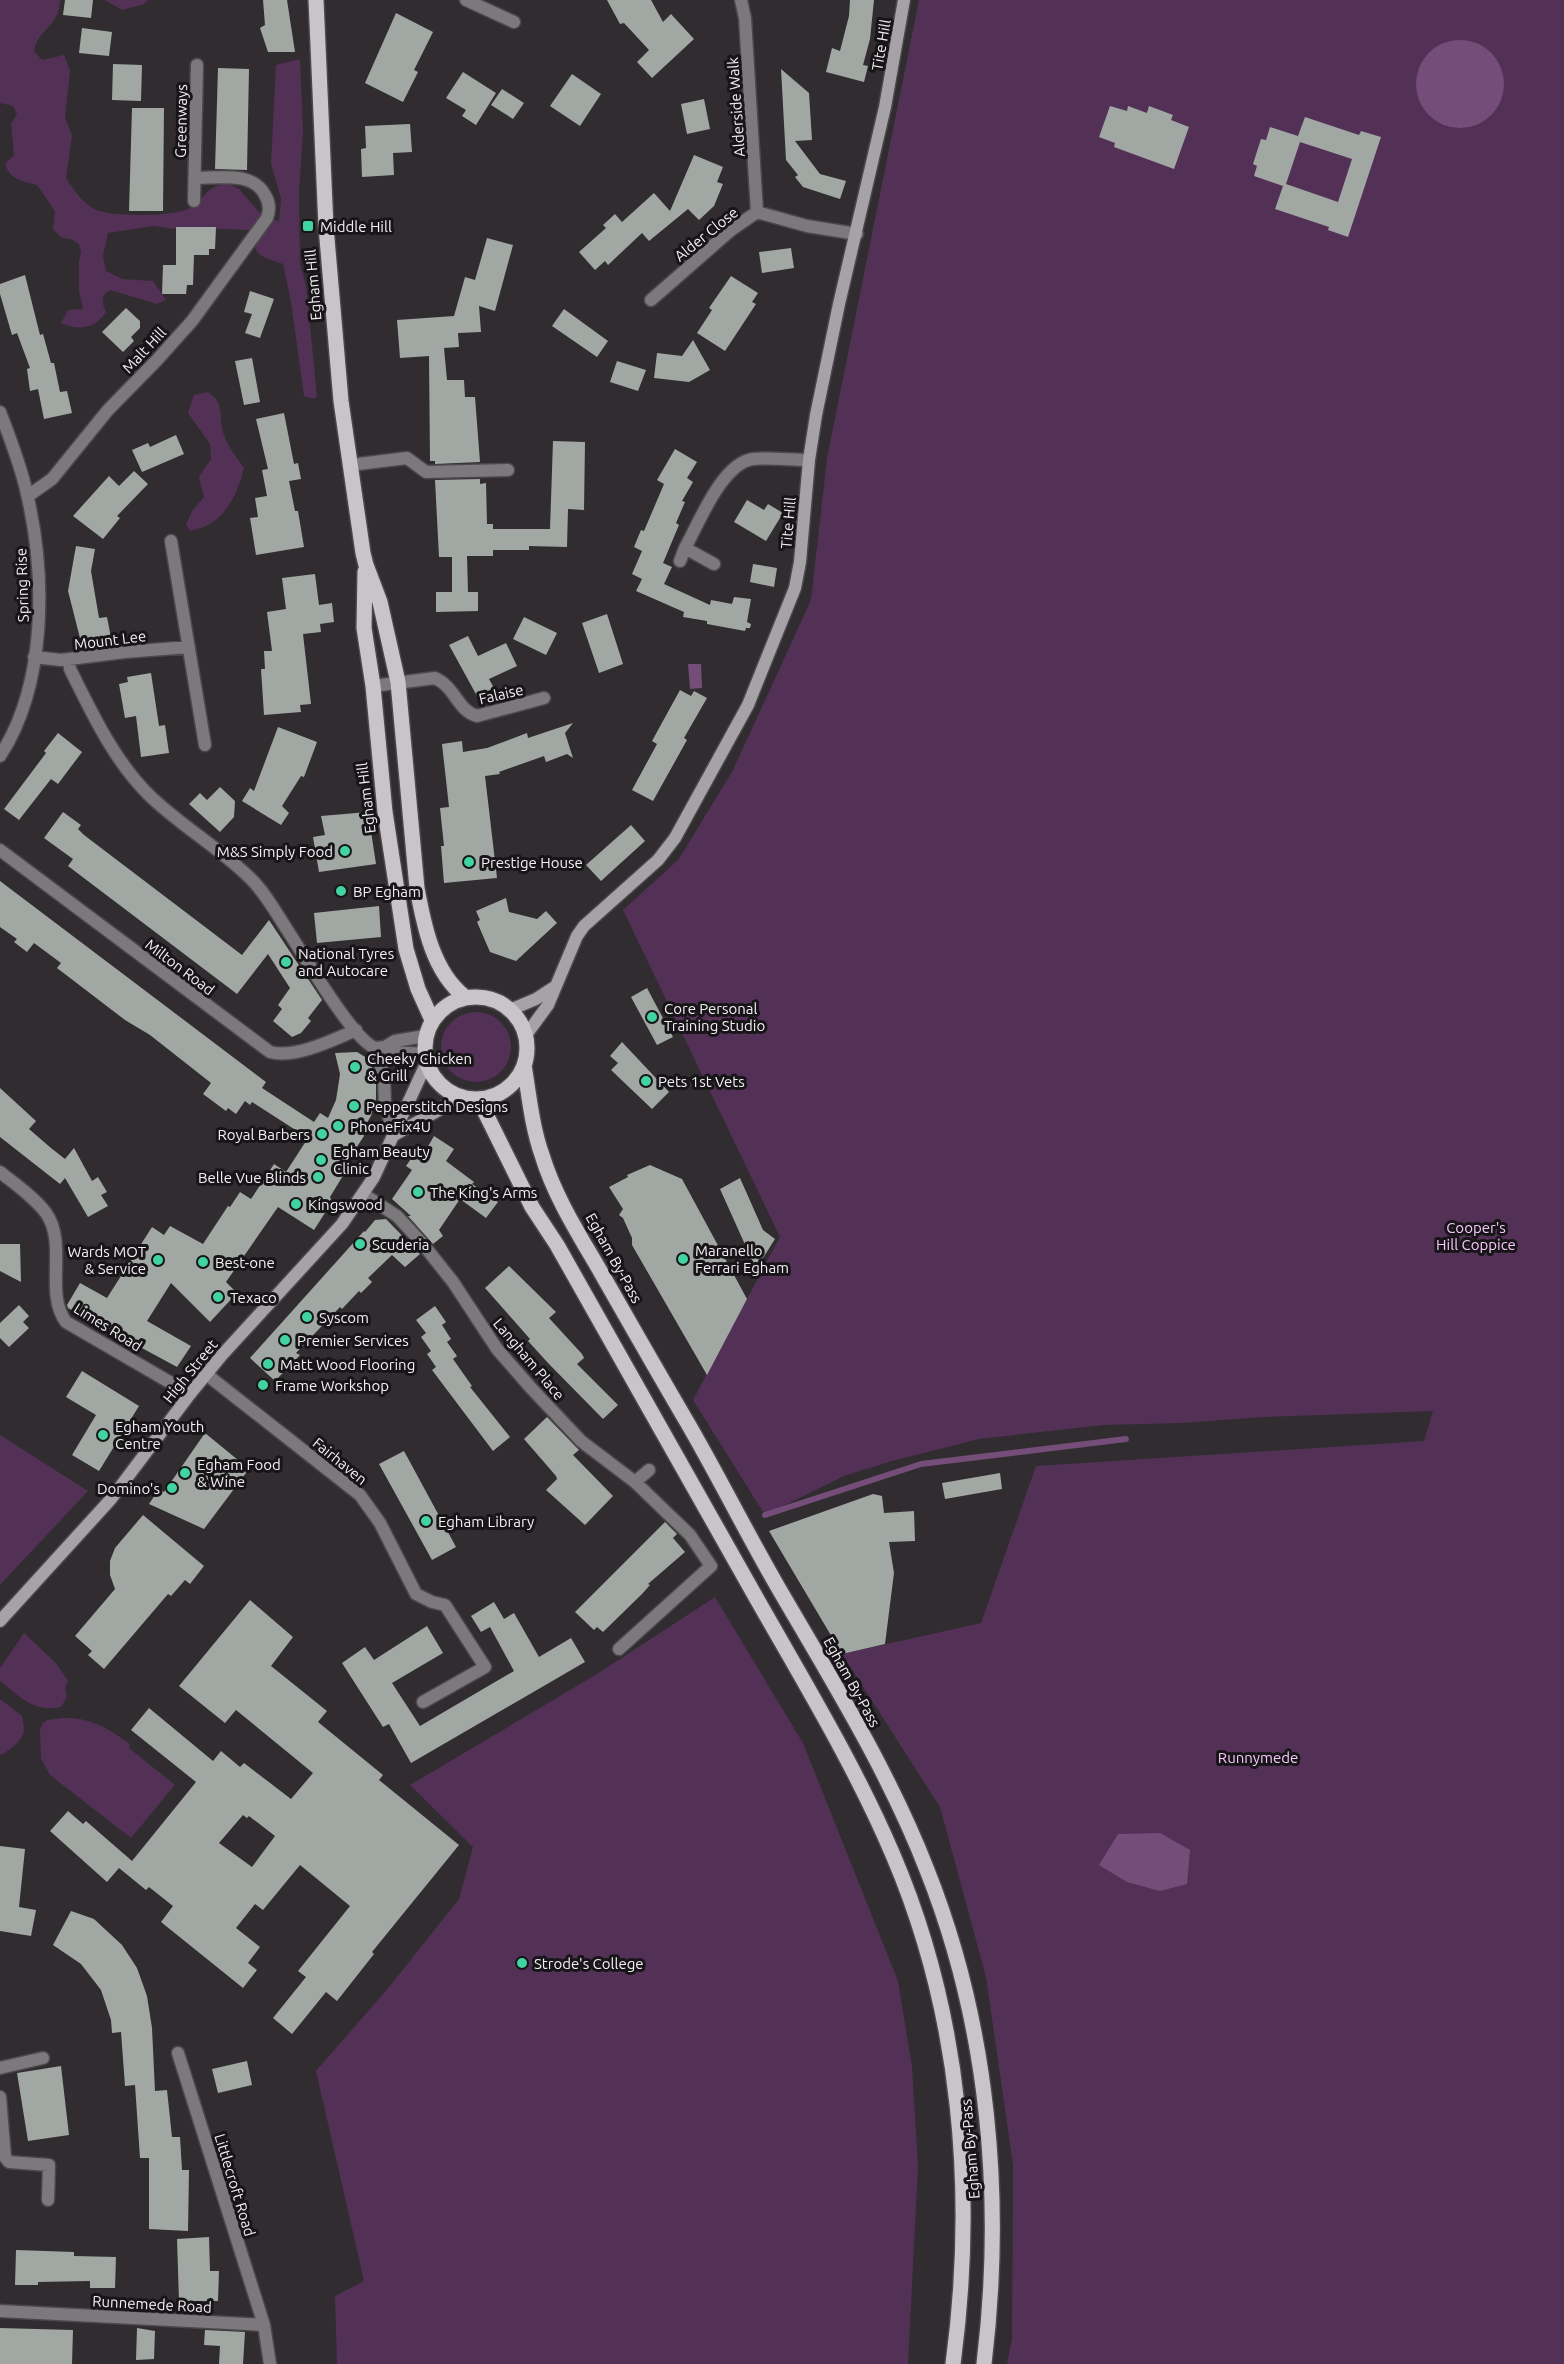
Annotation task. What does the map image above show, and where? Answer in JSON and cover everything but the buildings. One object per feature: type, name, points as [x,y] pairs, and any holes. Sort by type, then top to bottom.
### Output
[{"type":"main road","name":"Egham Hill","points":[[316,0],[326,227],[341,401],[366,566],[364,628],[373,686],[385,812],[406,949],[418,989],[432,1020]]},
{"type":"main road","name":"Egham Hill","points":[[366,566],[380,602],[398,682],[417,888],[421,908],[428,936],[438,961],[455,990],[465,997]]},
{"type":"main road","points":[[465,997],[489,998],[510,1010],[519,1020],[525,1035],[527,1055],[524,1065],[509,1087],[490,1098],[479,1100],[458,1096],[433,1077],[425,1059],[426,1036],[432,1020],[448,1005],[465,997]]},
{"type":"main road","name":"Egham By-Pass","points":[[524,1065],[540,1151],[555,1188],[576,1230],[700,1445],[750,1540],[848,1708],[906,1821],[930,1879],[959,1970],[985,2105],[992,2198],[993,2250],[991,2302],[984,2364]]},
{"type":"main road","name":"Egham By-Pass","points":[[479,1100],[532,1207],[562,1255],[832,1733],[888,1844],[911,1902],[944,2017],[959,2126],[963,2254],[953,2364]]},
{"type":"street","points":[[466,0],[514,22]]},
{"type":"street","name":"Alderside Walk","points":[[741,0],[746,18],[758,212]]},
{"type":"street","name":"Tite Hill","points":[[525,1035],[548,1005],[577,936],[584,926],[658,860],[675,838],[748,705],[795,588],[804,526],[809,460],[837,315],[885,107],[904,0]]},
{"type":"street","name":"Greenways","points":[[194,201],[197,65]]},
{"type":"street","name":"Greenways","points":[[195,178],[248,180],[260,186],[268,201],[269,212]]},
{"type":"street","name":"Malt Hill","points":[[28,495],[52,479],[108,410],[192,321],[269,212]]},
{"type":"street","name":"Alder Close","points":[[651,300],[731,230],[758,212],[807,226],[857,234]]},
{"type":"street","name":"Spring Rise","points":[[0,412],[28,495],[37,557],[38,640],[28,688],[14,729],[0,756]]},
{"type":"street","points":[[350,465],[406,458],[426,472],[508,471]]},
{"type":"street","points":[[680,561],[717,488],[730,471],[751,459],[809,460]]},
{"type":"street","points":[[171,541],[205,745]]},
{"type":"street","points":[[685,548],[714,564]]},
{"type":"street","name":"Mount Lee","points":[[34,657],[69,659],[189,646]]},
{"type":"street","points":[[69,659],[70,669],[100,729],[149,795],[251,878],[327,993],[370,1046],[425,1059]]},
{"type":"street","name":"Falaise","points":[[373,686],[435,678],[452,690],[466,711],[477,716],[544,698]]},
{"type":"street","name":"Milton Road","points":[[0,850],[270,1052],[281,1056],[356,1030]]},
{"type":"street","points":[[510,1010],[536,999],[556,986]]},
{"type":"street","points":[[380,1047],[395,1041],[426,1036]]},
{"type":"street","points":[[380,1047],[385,1104],[394,1135],[440,1110],[458,1096]]},
{"type":"street","name":"High Street","points":[[0,1621],[111,1499],[206,1374],[331,1238],[374,1177],[425,1059]]},
{"type":"street","name":"Limes Road","points":[[0,1172],[39,1206],[51,1224],[56,1247],[57,1301],[61,1315],[66,1322],[190,1394]]},
{"type":"street","name":"Langham Place","points":[[363,1194],[397,1216],[422,1242],[453,1282],[497,1349],[581,1441],[634,1482],[690,1535],[711,1566],[619,1649]]},
{"type":"street","name":"Fairhaven","points":[[206,1374],[360,1495],[380,1523],[416,1594],[432,1602],[445,1605],[453,1615],[485,1667],[423,1702]]},
{"type":"street","points":[[634,1482],[649,1470]]},
{"type":"street","name":"Littlecroft Road","points":[[178,2053],[264,2325]]},
{"type":"street","points":[[0,2068],[43,2058]]},
{"type":"street","points":[[0,2097],[5,2157],[9,2162],[49,2164],[48,2200]]},
{"type":"street","name":"Runnemede Road","points":[[0,2311],[264,2325]]},
{"type":"street","points":[[264,2325],[270,2364]]},
{"type":"green space","points":[[0,0],[60,0],[53,22],[40,37],[34,51],[42,60],[64,55],[70,71],[65,117],[72,136],[66,178],[85,202],[102,212],[142,215],[182,211],[196,204],[213,188],[227,183],[239,189],[258,211],[279,222],[281,198],[271,164],[276,65],[300,59],[303,132],[299,192],[300,264],[306,286],[317,396],[314,399],[304,396],[291,302],[283,264],[259,254],[249,230],[177,227],[174,229],[154,226],[108,233],[103,256],[106,271],[122,279],[153,281],[166,300],[157,304],[110,290],[103,300],[106,312],[97,322],[80,328],[61,323],[68,310],[83,309],[79,292],[81,253],[79,244],[71,239],[62,238],[53,229],[55,211],[37,185],[14,177],[5,164],[14,155],[11,124],[17,114],[13,106],[0,103]]},
{"type":"green space","points":[[105,0],[148,0],[144,4],[122,10]]},
{"type":"green space","points":[[919,0],[1564,0],[1564,2364],[1007,2364],[1012,2339],[1013,2165],[986,1977],[940,1807],[842,1654],[981,1623],[1036,1466],[1424,1441],[1433,1411],[1104,1425],[979,1439],[844,1476],[765,1515],[693,1400],[780,1237],[623,910],[679,859],[733,770],[811,600],[827,458]]},
{"type":"green space","points":[[208,392],[218,402],[222,429],[244,468],[237,490],[226,509],[211,523],[190,531],[186,525],[192,511],[204,497],[199,477],[211,459],[210,444],[188,413],[194,395]]},
{"type":"green space","points":[[476,1012],[489,1015],[501,1022],[508,1034],[511,1047],[508,1060],[501,1072],[489,1079],[476,1082],[463,1079],[451,1072],[444,1060],[441,1047],[444,1034],[451,1022],[463,1015]]},
{"type":"green space","points":[[0,1435],[88,1491],[0,1585]]},
{"type":"green space","name":"Strode's College","points":[[715,1597],[803,1743],[898,1981],[912,2067],[918,2166],[908,2364],[337,2364],[335,2296],[364,2281],[316,2071],[390,1986],[459,1899],[473,1847],[410,1785],[597,1674]]},
{"type":"green space","points":[[24,1633],[56,1663],[68,1681],[65,1687],[67,1697],[61,1707],[35,1705],[21,1698],[0,1681],[0,1668]]},
{"type":"green space","points":[[0,1699],[22,1716],[24,1731],[15,1745],[0,1755]]},
{"type":"green space","points":[[82,1719],[114,1733],[130,1744],[129,1748],[175,1785],[131,1838],[50,1775],[41,1759],[40,1729],[47,1720]]},
{"type":"shaded area","points":[[1460,40],[1485,47],[1497,59],[1504,84],[1497,109],[1485,121],[1460,128],[1435,121],[1423,109],[1416,84],[1423,59],[1435,47]]},
{"type":"shaded area","points":[[688,664],[701,664],[702,688],[690,689]]},
{"type":"shaded area","points":[[1160,1833],[1190,1850],[1187,1884],[1160,1891],[1127,1882],[1099,1865],[1118,1834]]},
{"type":"waterway","points":[[765,1515],[921,1464],[1126,1439]]},
{"type":"place","name":"Middle Hill","points":[[308,226]]},
{"type":"place","name":"M&S Simply Food","points":[[345,851]]},
{"type":"place","name":"Prestige House","points":[[469,862]]},
{"type":"place","name":"BP Egham","points":[[341,891]]},
{"type":"place","name":"National Tyres and Autocare","points":[[286,962]]},
{"type":"place","name":"Core Personal Training Studio","points":[[652,1017]]},
{"type":"place","name":"Cheeky Chicken & Grill","points":[[355,1067]]},
{"type":"place","name":"Pets 1st Vets","points":[[646,1081]]},
{"type":"place","name":"Pepperstitch Designs","points":[[354,1106]]},
{"type":"place","name":"PhoneFix4U","points":[[338,1126]]},
{"type":"place","name":"Royal Barbers","points":[[322,1134]]},
{"type":"place","name":"Egham Beauty Clinic","points":[[321,1160]]},
{"type":"place","name":"Belle Vue Blinds","points":[[318,1177]]},
{"type":"place","name":"The King's Arms","points":[[418,1192]]},
{"type":"place","name":"Kingswood","points":[[296,1204]]},
{"type":"place","name":"Scuderia","points":[[360,1244]]},
{"type":"place","name":"Maranello Ferrari Egham","points":[[683,1259]]},
{"type":"place","name":"Wards MOT & Service","points":[[158,1260]]},
{"type":"place","name":"Best-one","points":[[203,1262]]},
{"type":"place","name":"Texaco","points":[[218,1297]]},
{"type":"place","name":"Syscom","points":[[307,1317]]},
{"type":"place","name":"Premier Services","points":[[285,1340]]},
{"type":"place","name":"Matt Wood Flooring","points":[[268,1364]]},
{"type":"place","name":"Frame Workshop","points":[[263,1385]]},
{"type":"place","name":"Egham Youth Centre","points":[[103,1435]]},
{"type":"place","name":"Egham Food & Wine","points":[[185,1473]]},
{"type":"place","name":"Domino's","points":[[172,1488]]},
{"type":"place","name":"Egham Library","points":[[426,1521]]},
{"type":"place","name":"Strode's College","points":[[522,1963]]},
{"type":"park label","name":"Cooper's Hill Coppice","points":[[1476,1236]]},
{"type":"park label","name":"Runnymede","points":[[1258,1757]]}]
